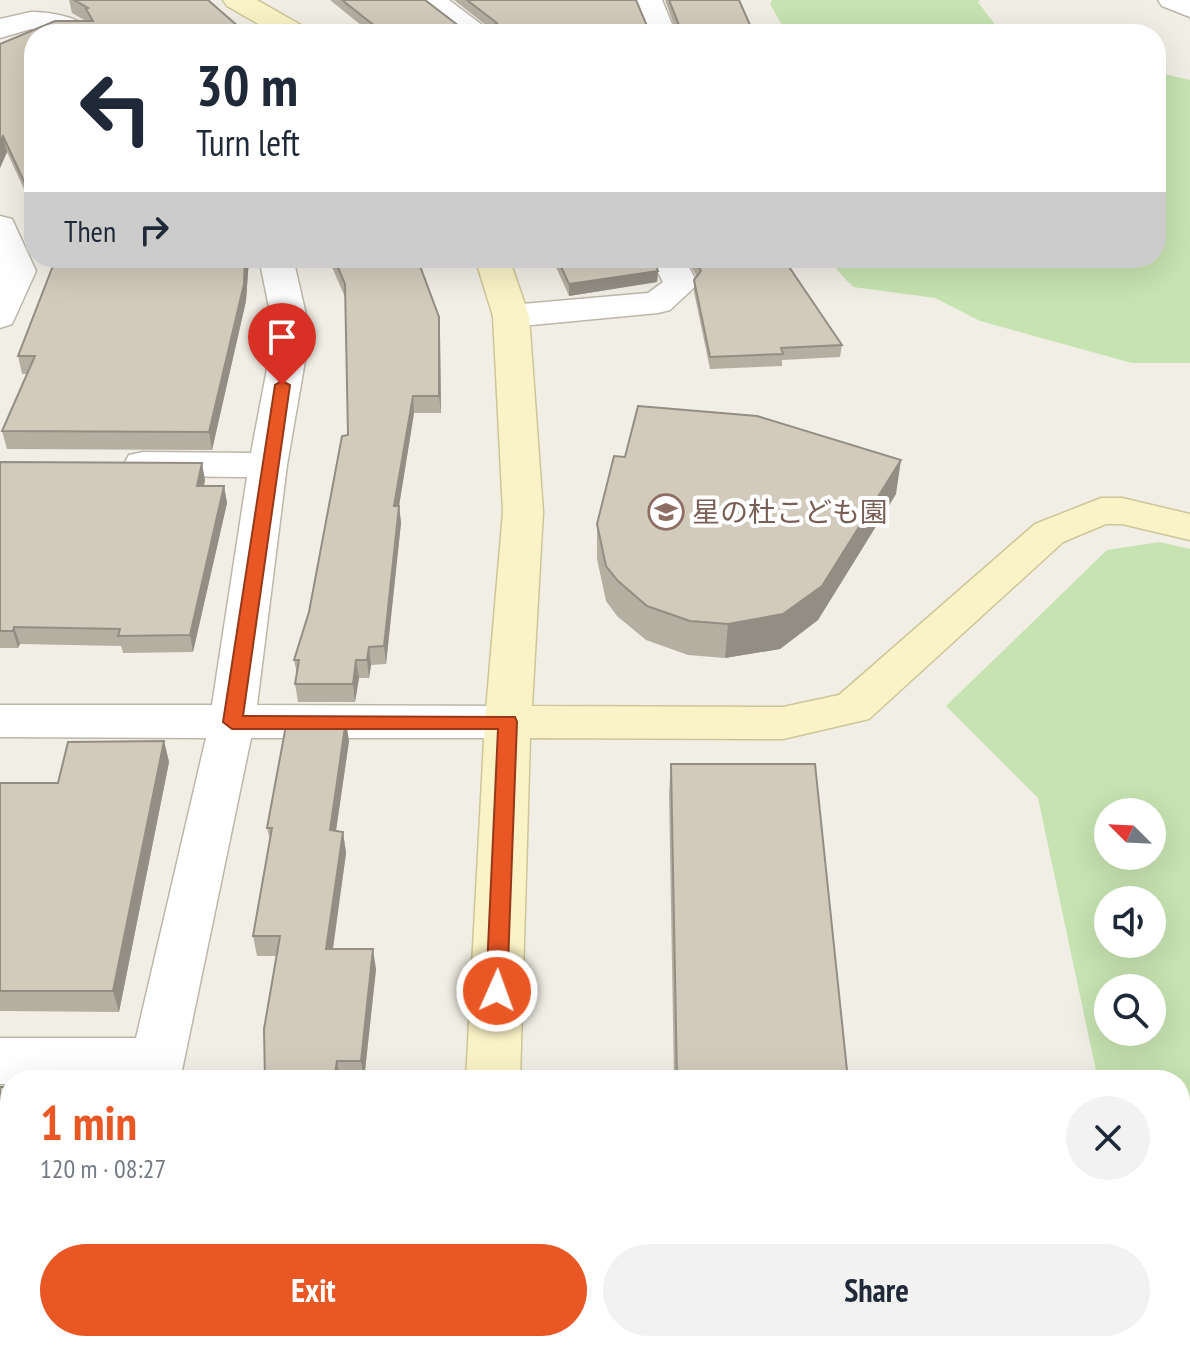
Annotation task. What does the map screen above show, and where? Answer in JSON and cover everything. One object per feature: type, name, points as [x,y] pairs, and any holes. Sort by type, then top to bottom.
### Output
[{"type":"street","points":[[237,0],[279,24]]},
{"type":"street","points":[[431,0],[466,24]]},
{"type":"street","points":[[648,0],[658,24]]},
{"type":"street","points":[[1172,0],[1190,9]]},
{"type":"street","points":[[0,29],[24,20],[60,24]]},
{"type":"street","points":[[0,226],[19,271],[0,317]]},
{"type":"street","points":[[155,1070],[232,722],[268,465],[292,332],[278,268]]},
{"type":"street","points":[[493,1070],[508,722],[523,512],[511,316],[495,268]]},
{"type":"street","points":[[511,316],[658,303],[681,284],[672,268]]},
{"type":"street","points":[[110,464],[268,465]]},
{"type":"street","points":[[0,721],[783,723],[853,708],[1049,533],[1101,511],[1122,511],[1190,527]]},
{"type":"street","points":[[0,1061],[140,1070]]},
{"type":"green space","points":[[772,0],[980,0],[978,2],[994,24],[781,24],[770,4]]},
{"type":"green space","points":[[1166,74],[1190,80],[1190,363],[1132,363],[980,321],[935,298],[853,287],[837,270],[1166,268]]},
{"type":"green space","points":[[1160,542],[1190,549],[1190,1070],[1096,1070],[1038,798],[946,706],[1107,550]]},
{"type":"building","points":[[74,0],[208,0],[236,24],[48,24],[55,21],[93,21],[88,8]]},
{"type":"building","points":[[342,0],[425,0],[456,24],[372,24]]},
{"type":"building","points":[[467,0],[636,0],[646,24],[496,24]]},
{"type":"building","points":[[669,0],[739,0],[750,24],[679,24]]},
{"type":"building","points":[[24,34],[24,181],[3,136],[0,142],[0,44]]},
{"type":"building","points":[[52,268],[245,268],[244,284],[209,432],[2,431],[35,356],[18,356]]},
{"type":"building","points":[[338,268],[421,268],[439,317],[439,396],[413,396],[394,506],[399,506],[384,646],[369,647],[367,660],[356,660],[353,684],[295,684],[299,660],[294,660],[309,612],[342,436],[348,435],[345,284]]},
{"type":"building","points":[[562,268],[657,268],[658,271],[569,284]]},
{"type":"building","points":[[699,268],[790,268],[842,345],[781,348],[783,354],[710,357],[694,280],[701,271]]},
{"type":"building","points":[[638,406],[757,416],[901,460],[822,586],[783,614],[728,624],[690,621],[647,606],[606,566],[597,524],[614,456],[625,457]]},
{"type":"building","points":[[0,462],[202,463],[197,486],[224,486],[190,635],[118,636],[120,629],[14,627],[13,631],[0,631]]},
{"type":"building","points":[[287,720],[346,720],[330,830],[343,832],[326,949],[373,949],[361,1061],[337,1061],[336,1070],[265,1070],[264,1029],[280,936],[253,936],[272,828],[267,828]]},
{"type":"building","points":[[164,741],[113,991],[0,991],[0,783],[58,783],[68,742]]},
{"type":"building","points":[[671,764],[815,764],[847,1070],[677,1070]]},
{"type":"place","name":"星の杜こども園","points":[[666,512]]},
{"type":"route","points":[[282,385],[232,722],[508,722],[497,991]]}]
